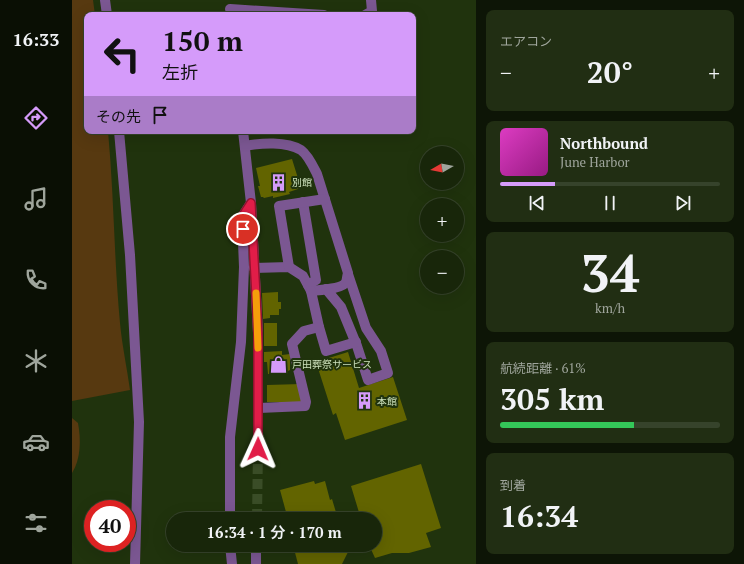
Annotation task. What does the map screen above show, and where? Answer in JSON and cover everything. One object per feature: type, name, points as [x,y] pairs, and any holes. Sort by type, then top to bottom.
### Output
[{"type":"street","points":[[105,0],[107,12]]},
{"type":"street","points":[[370,12],[372,11],[371,0]]},
{"type":"street","points":[[229,8],[283,12]]},
{"type":"street","points":[[119,134],[130,255],[139,422],[135,564]]},
{"type":"street","points":[[243,134],[251,203],[258,333],[258,449]]},
{"type":"street","points":[[245,146],[263,143],[290,146],[301,150],[310,161],[317,174],[366,328],[381,352],[388,373],[368,380],[356,342],[341,307],[326,289]]},
{"type":"street","points":[[288,267],[279,206],[325,199]]},
{"type":"street","points":[[303,202],[316,280],[309,288]]},
{"type":"street","points":[[230,512],[230,437],[241,342],[244,267],[242,217],[251,203]]},
{"type":"street","points":[[254,268],[288,267],[303,276],[309,288],[318,327],[326,351],[356,342]]},
{"type":"street","points":[[309,288],[326,289],[344,285],[348,272]]},
{"type":"street","points":[[258,408],[305,406],[306,402],[292,344],[304,331],[318,327]]},
{"type":"street","points":[[231,552],[232,564]]},
{"type":"street","points":[[256,552],[256,564]]},
{"type":"shaded area","points":[[72,0],[93,0],[95,12],[84,12],[84,134],[108,134],[120,323],[130,390],[72,401]]},
{"type":"shaded area","points":[[72,418],[78,423],[80,442],[79,455],[72,473]]},
{"type":"building","name":"別館","points":[[292,159],[301,188],[289,192],[290,194],[273,198],[273,196],[264,198],[261,197],[256,168]]},
{"type":"building","points":[[278,292],[278,302],[281,302],[279,315],[270,315],[270,318],[263,319],[262,293]]},
{"type":"building","points":[[264,323],[277,323],[277,346],[264,346]]},
{"type":"building","points":[[282,351],[282,355],[290,354],[290,370],[288,371],[288,374],[268,374],[267,362],[264,362],[264,352]]},
{"type":"building","name":"本館","points":[[348,352],[359,388],[393,377],[407,420],[345,440],[336,413],[333,415],[316,362]]},
{"type":"building","points":[[301,384],[301,404],[279,404],[279,402],[267,402],[267,385]]},
{"type":"building","points":[[421,464],[441,528],[426,533],[431,547],[409,553],[392,553],[375,558],[372,552],[382,552],[382,512],[359,512],[351,486]]},
{"type":"building","points":[[314,481],[315,484],[325,481],[330,500],[332,499],[336,512],[286,512],[280,490]]},
{"type":"building","points":[[295,552],[348,552],[342,564],[298,564]]},
{"type":"tunnel","points":[[257,512],[258,449]]},
{"type":"slow traffic","points":[[256,293],[258,348]]},
{"type":"place","name":"別館","points":[[279,182]]},
{"type":"place","name":"戸田葬祭サービス","points":[[279,364]]},
{"type":"place","name":"本館","points":[[364,401]]},
{"type":"route","points":[[243,229],[242,217],[251,203],[258,333],[258,449]]}]
